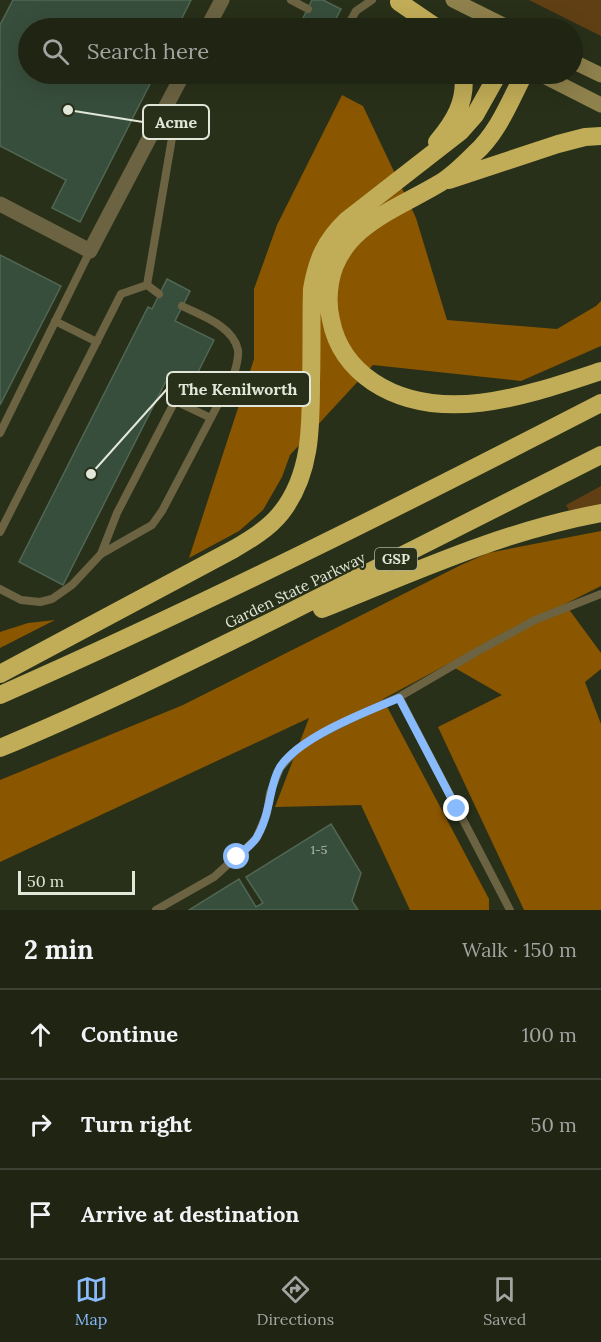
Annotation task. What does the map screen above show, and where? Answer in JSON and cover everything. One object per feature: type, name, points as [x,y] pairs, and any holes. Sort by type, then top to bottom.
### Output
[{"type":"highway","points":[[397,1],[422,18]]},
{"type":"highway","points":[[408,172],[434,146],[456,116],[463,98],[465,84]]},
{"type":"highway","points":[[0,674],[234,549],[257,535],[281,512],[298,484],[308,456],[311,422],[312,289],[325,246],[352,216],[468,125],[493,84]]},
{"type":"highway","points":[[519,84],[500,122],[474,155],[442,182],[378,218],[358,233],[340,255],[331,281],[329,313],[340,345],[360,372],[377,385],[419,400],[454,405],[474,404],[546,388],[601,371]]},
{"type":"highway","points":[[442,182],[558,144],[585,137],[601,136]]},
{"type":"highway","name":"Garden State Parkway","points":[[0,695],[272,569],[601,404]]},
{"type":"highway","name":"Garden State Parkway","points":[[0,748],[190,662],[601,455]]},
{"type":"highway","points":[[190,662],[483,544],[542,526],[601,513]]},
{"type":"main road","points":[[453,0],[489,18]]},
{"type":"main road","points":[[397,1],[430,18]]},
{"type":"main road","points":[[583,66],[601,75]]},
{"type":"main road","points":[[560,84],[601,105]]},
{"type":"street","points":[[212,18],[222,0]]},
{"type":"street","points":[[0,204],[90,251],[177,84]]},
{"type":"lane","points":[[292,0],[308,9]]},
{"type":"lane","points":[[352,18],[356,11],[372,0]]},
{"type":"lane","points":[[147,285],[172,138],[157,121]]},
{"type":"lane","points":[[0,433],[90,251]]},
{"type":"lane","points":[[147,285],[159,294]]},
{"type":"lane","points":[[0,532],[121,294],[147,285]]},
{"type":"lane","points":[[0,589],[21,600],[40,602],[52,599],[72,585],[101,554],[152,525],[162,511],[234,374],[238,358],[237,348],[230,333],[216,323],[182,306]]},
{"type":"lane","points":[[55,321],[97,342]]},
{"type":"lane","points":[[101,554],[117,513],[175,401],[211,418]]},
{"type":"lane","points":[[156,910],[214,877],[256,839],[267,813],[270,793],[280,768],[297,749],[323,733],[399,698],[535,620],[601,594]]},
{"type":"lane","points":[[399,698],[510,910]]},
{"type":"shaded area","points":[[529,0],[601,0],[601,36],[583,27],[583,18],[565,18]]},
{"type":"shaded area","points":[[342,95],[363,106],[416,218],[447,320],[557,329],[601,301],[601,346],[521,381],[373,365],[290,455],[282,477],[263,510],[239,531],[189,558],[254,359],[254,289],[277,225]]},
{"type":"shaded area","points":[[601,486],[601,505],[569,510],[566,505]]},
{"type":"shaded area","points":[[601,531],[601,586],[565,604],[601,653],[601,669],[585,682],[601,724],[601,910],[524,910],[438,727],[502,695],[448,664],[383,699],[489,899],[489,910],[410,910],[361,805],[275,807],[309,718],[0,862],[0,780],[183,705],[488,553]]},
{"type":"shaded area","points":[[55,620],[0,648],[0,632],[28,623]]},
{"type":"building","points":[[13,0],[191,0],[182,18],[18,18],[18,84],[150,84],[80,222],[52,208],[66,180],[0,146],[0,25]]},
{"type":"building","points":[[312,0],[323,0],[341,9],[336,18],[303,18]]},
{"type":"building","points":[[0,255],[61,286],[0,405]]},
{"type":"building","points":[[167,279],[190,291],[175,321],[214,340],[191,386],[169,375],[63,585],[19,562],[148,307],[152,309]]},
{"type":"building","points":[[331,824],[361,873],[352,901],[358,910],[189,910],[239,879],[256,907],[263,903],[246,877]]},
{"type":"place","name":"Acme","points":[[68,110]]},
{"type":"place","name":"The Kenilworth","points":[[91,474]]},
{"type":"route","points":[[237,857],[256,839],[267,813],[270,793],[280,768],[297,749],[357,716],[399,698],[457,809]]}]
